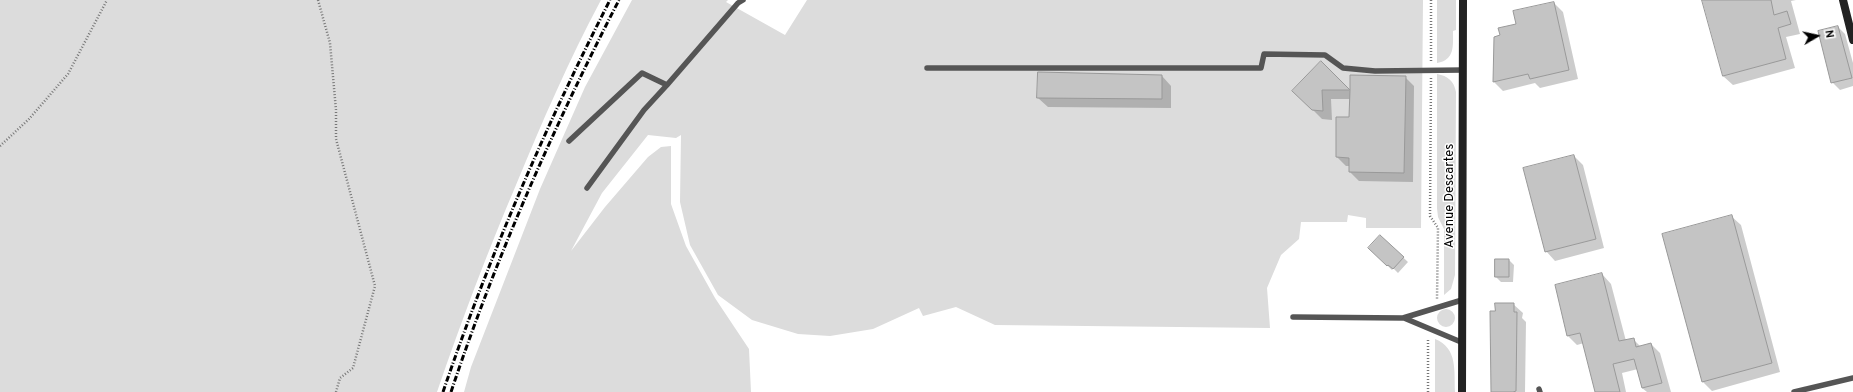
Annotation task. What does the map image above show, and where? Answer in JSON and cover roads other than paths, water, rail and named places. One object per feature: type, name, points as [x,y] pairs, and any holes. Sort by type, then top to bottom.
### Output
[{"type":"main road","name":"Avenue Descartes","points":[[1462,392],[1463,0]]},
{"type":"main road","points":[[1843,0],[1853,40]]},
{"type":"lane","points":[[587,188],[644,110],[668,85],[738,3],[743,0]]},
{"type":"lane","points":[[927,68],[1261,68],[1264,54],[1325,55],[1343,68],[1375,70],[1463,70]]},
{"type":"lane","points":[[569,142],[642,73],[668,85]]},
{"type":"lane","points":[[1292,317],[1403,318],[1462,300]]},
{"type":"lane","points":[[1403,318],[1462,342]]},
{"type":"lane","points":[[1794,392],[1853,378]]},
{"type":"railway","points":[[443,392],[479,292],[519,193],[563,96],[610,0]]},
{"type":"railway","points":[[451,392],[468,342],[507,242],[549,144],[619,0]]}]
